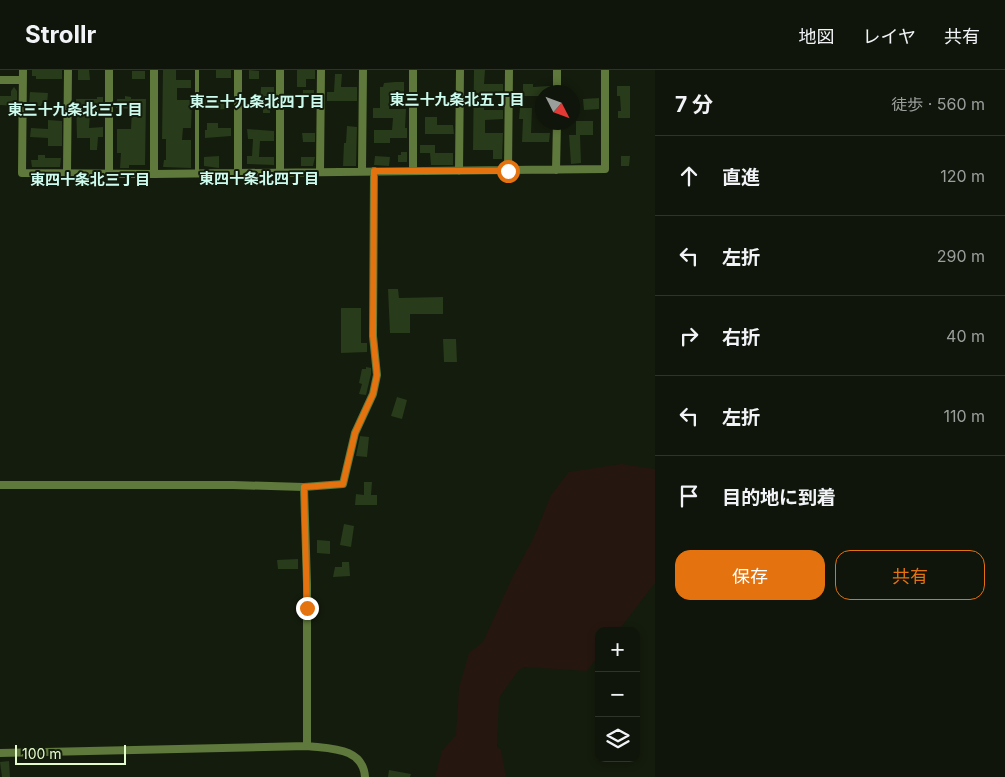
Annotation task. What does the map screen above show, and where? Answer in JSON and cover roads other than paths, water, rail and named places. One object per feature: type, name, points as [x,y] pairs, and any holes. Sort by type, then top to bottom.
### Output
[{"type":"street","points":[[23,70],[22,173],[154,174],[362,170],[508,171],[605,169],[605,70]]},
{"type":"street","points":[[67,172],[68,70]]},
{"type":"street","points":[[109,70],[109,173]]},
{"type":"street","points":[[154,70],[154,174]]},
{"type":"street","points":[[238,70],[238,173]]},
{"type":"street","points":[[280,70],[280,171]]},
{"type":"street","points":[[320,171],[321,70]]},
{"type":"street","points":[[362,170],[363,70]]},
{"type":"street","points":[[413,70],[414,171]]},
{"type":"street","points":[[460,70],[460,171]]},
{"type":"street","points":[[508,171],[509,70]]},
{"type":"street","points":[[557,70],[557,85]]},
{"type":"street","points":[[0,80],[23,80]]},
{"type":"street","points":[[556,170],[557,130]]},
{"type":"street","points":[[0,485],[233,485],[304,487],[343,484],[355,433],[370,402],[375,385],[376,364],[373,336],[374,171]]},
{"type":"street","points":[[304,487],[307,584],[307,746]]},
{"type":"street","points":[[0,752],[307,746],[347,752],[359,760],[364,767],[365,777]]},
{"type":"lane","points":[[197,70],[197,173]]},
{"type":"district","name":"東三十九条北五丁目","points":[[457,99]]},
{"type":"district","name":"東三十九条北四丁目","points":[[257,101]]},
{"type":"district","name":"東三十九条北三丁目","points":[[75,109]]},
{"type":"district","name":"東四十条北四丁目","points":[[259,178]]},
{"type":"district","name":"東四十条北三丁目","points":[[90,179]]}]
